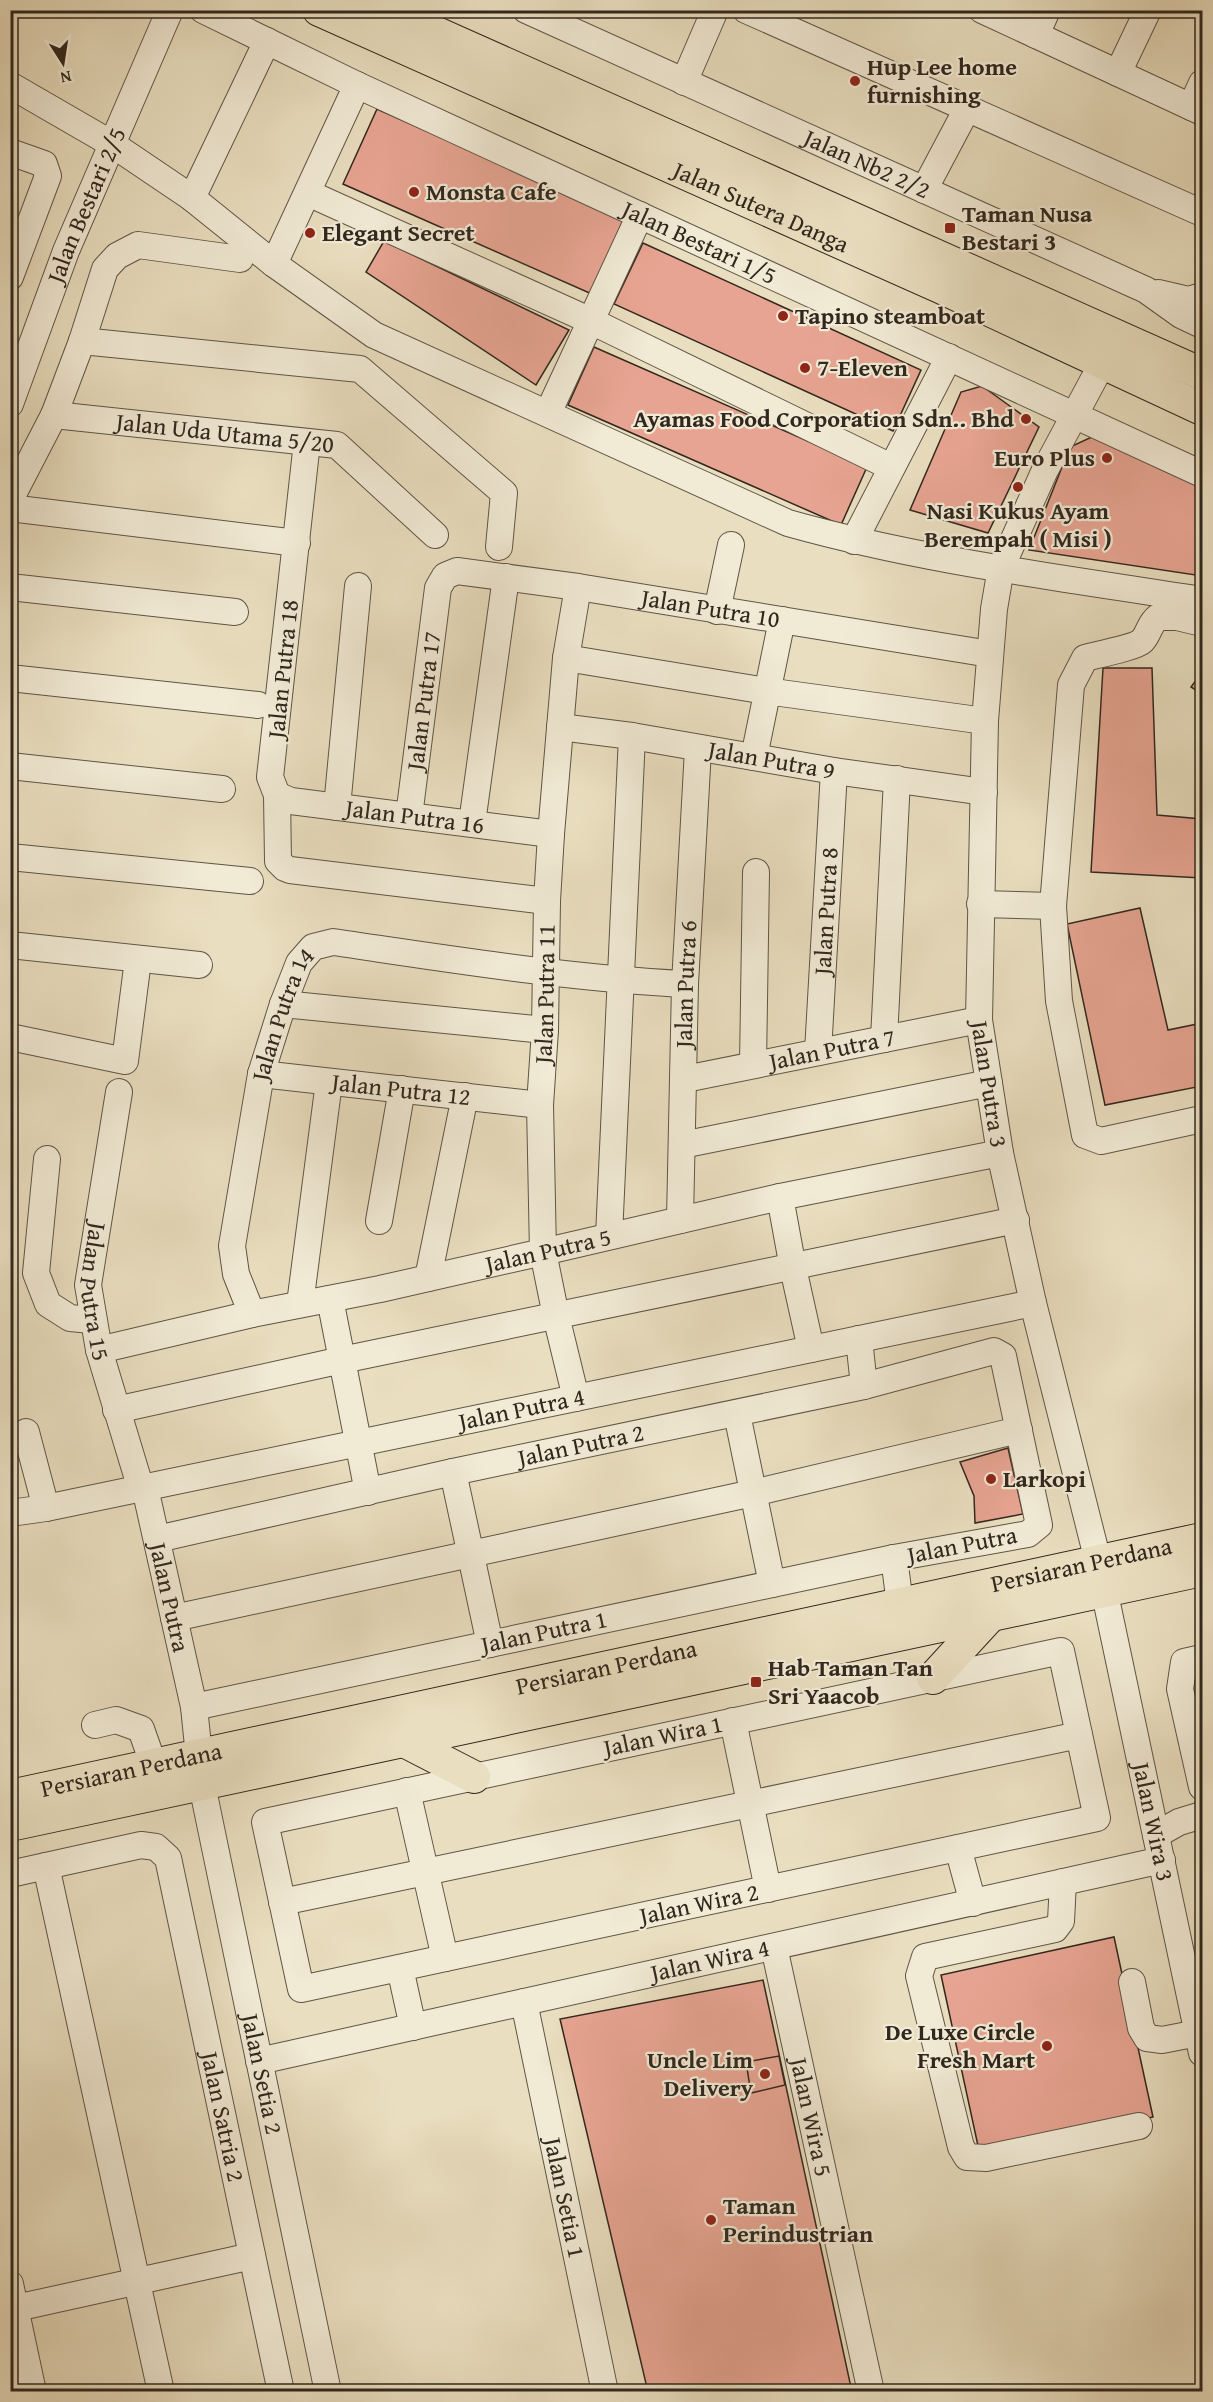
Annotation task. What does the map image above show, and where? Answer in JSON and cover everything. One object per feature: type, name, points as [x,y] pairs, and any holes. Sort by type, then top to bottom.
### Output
[{"type":"main road","name":"Jalan Sutera Danga","points":[[319,10],[1203,409]]},
{"type":"main road","name":"Jalan Sutera Danga","points":[[385,10],[1203,374]]},
{"type":"main road","name":"Persiaran Perdana","points":[[10,1796],[154,1766],[201,1770],[404,1741],[991,1615],[1203,1539]]},
{"type":"main road","name":"Persiaran Perdana","points":[[10,1825],[201,1770],[900,1604],[1101,1576],[1203,1570]]},
{"type":"main road","points":[[933,1678],[991,1615]]},
{"type":"main road","points":[[404,1741],[474,1777]]},
{"type":"street","name":"Jalan Bestari 2/5","points":[[10,404],[66,251],[170,10]]},
{"type":"street","name":"Jalan Bestari 1/5","points":[[203,10],[357,85],[1203,474]]},
{"type":"street","name":"Jalan Nb2 2/2","points":[[526,10],[1146,290],[1181,315],[1203,325]]},
{"type":"street","points":[[684,82],[715,10]]},
{"type":"street","points":[[746,10],[1203,213]]},
{"type":"street","points":[[982,10],[1197,109],[1203,83]]},
{"type":"street","points":[[1036,35],[1047,10]]},
{"type":"street","points":[[1118,73],[1148,10]]},
{"type":"street","points":[[192,198],[267,41]]},
{"type":"street","points":[[10,85],[111,144],[192,198],[274,264],[374,335],[788,523],[854,542],[1203,600]]},
{"type":"street","points":[[274,264],[357,85]]},
{"type":"street","points":[[924,190],[968,107]]},
{"type":"street","points":[[10,152],[44,164],[48,176],[18,236],[10,277]]},
{"type":"street","points":[[308,193],[590,320],[891,467]]},
{"type":"street","points":[[548,413],[640,215]]},
{"type":"street","points":[[10,500],[54,415],[82,341],[105,269],[117,255],[138,245],[240,259]]},
{"type":"street","points":[[1146,290],[1188,300],[1203,296]]},
{"type":"street","points":[[82,341],[360,369],[504,493],[499,547]]},
{"type":"street","points":[[854,542],[949,357]]},
{"type":"street","name":"Jalan Putra 3","points":[[1101,1576],[1000,1153],[979,1020],[985,721],[990,654],[1001,568],[1045,470],[1103,362]]},
{"type":"street","name":"Jalan Uda Utama 5/20","points":[[54,415],[337,445],[435,535]]},
{"type":"street","name":"Jalan Putra 18","points":[[307,442],[270,777],[277,795],[278,861],[285,868],[547,901]]},
{"type":"street","points":[[10,508],[297,543]]},
{"type":"street","points":[[717,611],[731,545]]},
{"type":"street","name":"Jalan Putra 10","points":[[438,588],[445,576],[457,571],[578,587],[990,654]]},
{"type":"street","points":[[472,824],[506,577]]},
{"type":"street","points":[[337,807],[358,586]]},
{"type":"street","points":[[10,587],[235,612]]},
{"type":"street","name":"Jalan Putra 11","points":[[576,1398],[543,1252],[540,1105],[545,1030],[547,901],[551,834],[566,658],[578,587]]},
{"type":"street","name":"Jalan Putra 17","points":[[409,816],[438,588]]},
{"type":"street","points":[[1203,623],[1177,617],[1158,617],[1152,622],[1146,637],[1138,644],[1085,658],[1071,685],[1053,906],[1059,1001],[1085,1135],[1101,1142],[1203,1119]]},
{"type":"street","points":[[754,758],[782,620]]},
{"type":"street","points":[[566,658],[766,691],[985,721]]},
{"type":"street","points":[[10,678],[258,705]]},
{"type":"street","name":"Jalan Putra 9","points":[[560,727],[632,736],[834,771],[984,792]]},
{"type":"street","points":[[609,1236],[632,736]]},
{"type":"street","name":"Jalan Putra 6","points":[[680,1220],[685,1079],[685,984],[698,749]]},
{"type":"street","points":[[10,766],[222,789]]},
{"type":"street","name":"Jalan Putra 8","points":[[818,1052],[834,771]]},
{"type":"street","points":[[884,1039],[897,779]]},
{"type":"street","name":"Jalan Putra 16","points":[[277,795],[291,801],[551,834]]},
{"type":"street","points":[[10,856],[250,881]]},
{"type":"street","points":[[753,1065],[756,872]]},
{"type":"street","points":[[980,904],[1053,906]]},
{"type":"street","name":"Jalan Putra 14","points":[[252,1314],[236,1274],[232,1246],[261,1074],[283,1004],[299,963],[312,947],[333,942],[619,981],[685,984]]},
{"type":"street","points":[[10,945],[199,965]]},
{"type":"street","points":[[10,1037],[125,1061],[138,960]]},
{"type":"street","points":[[283,1004],[545,1030]]},
{"type":"street","name":"Jalan Putra 7","points":[[685,1079],[979,1020]]},
{"type":"street","name":"Jalan Putra 12","points":[[261,1074],[540,1105]]},
{"type":"street","points":[[300,1304],[329,1082]]},
{"type":"street","points":[[682,1145],[989,1083]]},
{"type":"street","points":[[379,1221],[402,1089]]},
{"type":"street","name":"Jalan Putra 15","points":[[119,1092],[88,1285],[92,1320],[99,1350],[116,1410],[143,1488]]},
{"type":"street","points":[[428,1278],[465,1096]]},
{"type":"street","name":"Jalan Putra 5","points":[[99,1350],[252,1314],[428,1278],[780,1197],[1000,1153]]},
{"type":"street","points":[[47,1159],[36,1273],[48,1304],[70,1318],[92,1320]]},
{"type":"street","points":[[780,1197],[811,1349]]},
{"type":"street","points":[[116,1410],[342,1360],[1016,1220]]},
{"type":"street","points":[[330,1299],[368,1491]]},
{"type":"street","name":"Jalan Putra 4","points":[[10,1513],[46,1508],[1034,1303]]},
{"type":"street","points":[[859,1339],[864,1386]]},
{"type":"street","name":"Jalan Putra 2","points":[[157,1539],[453,1472],[864,1386],[994,1351],[1003,1356],[1018,1430]]},
{"type":"street","points":[[737,1414],[772,1584]]},
{"type":"street","points":[[174,1618],[470,1552],[753,1493],[1018,1430]]},
{"type":"street","name":"Jalan Putra","points":[[900,1604],[894,1558],[1028,1533],[1039,1525],[1018,1430]]},
{"type":"street","points":[[26,1432],[46,1508]]},
{"type":"street","points":[[453,1472],[490,1644]]},
{"type":"street","name":"Jalan Putra","points":[[143,1488],[157,1539],[194,1707],[201,1770]]},
{"type":"street","name":"Jalan Putra 1","points":[[194,1707],[894,1558]]},
{"type":"street","name":"Jalan Wira 3","points":[[1101,1576],[1200,2043]]},
{"type":"street","name":"Jalan Wira 1","points":[[282,1902],[265,1822],[1061,1650],[1079,1735]]},
{"type":"street","points":[[1203,1658],[1184,1662],[1180,1689],[1203,1786]]},
{"type":"street","points":[[94,1725],[116,1720],[141,1729],[154,1766]]},
{"type":"street","points":[[733,1721],[768,1889]]},
{"type":"street","points":[[282,1902],[1079,1735]]},
{"type":"street","name":"Jalan Wira 2","points":[[282,1902],[301,1989],[445,1959],[1097,1818],[1079,1735]]},
{"type":"street","name":"Jalan Setia 2","points":[[201,1770],[328,2391]]},
{"type":"street","points":[[407,1791],[445,1959]]},
{"type":"street","points":[[1156,1835],[1179,1822],[1203,1815]]},
{"type":"street","name":"Jalan Satria 2","points":[[46,1866],[141,1845],[156,1847],[168,1858],[281,2391]]},
{"type":"street","points":[[958,1848],[973,1903]]},
{"type":"street","name":"Jalan Wira 4","points":[[260,2061],[1162,1860]]},
{"type":"street","points":[[10,1874],[46,1866],[161,2391]]},
{"type":"street","points":[[1063,1882],[1061,1921],[1055,1929],[925,1957],[919,1976],[961,2147],[967,2157],[986,2158],[1139,2126]]},
{"type":"street","name":"Jalan Wira 5","points":[[774,1947],[871,2391]]},
{"type":"street","points":[[400,1968],[413,2027]]},
{"type":"street","points":[[1132,1982],[1141,2028],[1148,2038],[1200,2043]]},
{"type":"street","name":"Jalan Setia 1","points":[[524,2002],[605,2391]]},
{"type":"street","points":[[33,2391],[13,2296],[137,2281],[252,2256]]},
{"type":"building","points":[[377,109],[628,220],[594,295],[343,184]]},
{"type":"building","points":[[384,241],[569,330],[536,385],[366,272]]},
{"type":"building","points":[[643,243],[921,370],[893,431],[614,304]]},
{"type":"building","points":[[594,347],[867,467],[841,525],[568,405]]},
{"type":"building","points":[[982,386],[1039,427],[988,533],[910,510],[961,392]]},
{"type":"building","points":[[1096,435],[1202,485],[1202,576],[1029,550],[1070,447]]},
{"type":"building","points":[[1103,668],[1152,668],[1157,815],[1202,819],[1202,878],[1091,872]]},
{"type":"building","points":[[1202,672],[1202,694],[1191,687]]},
{"type":"building","points":[[1140,908],[1168,1030],[1202,1023],[1202,1086],[1105,1105],[1067,924]]},
{"type":"building","name":"Larkopi","points":[[1008,1448],[1023,1514],[975,1523],[974,1496],[960,1462]]},
{"type":"building","name":"De Luxe Circle Fresh Mart","points":[[1114,1937],[1153,2117],[980,2155],[941,1975]]},
{"type":"building","name":"Taman Perindustrian","points":[[763,1980],[852,2392],[648,2392],[560,2019]]},
{"type":"building","name":"Uncle Lim Delivery","points":[[779,2056],[785,2085],[751,2093],[746,2062]]},
{"type":"place","name":"Hup Lee home furnishing","points":[[855,81]]},
{"type":"place","name":"Monsta Cafe","points":[[414,192]]},
{"type":"place","name":"Taman Nusa Bestari 3","points":[[950,228]]},
{"type":"place","name":"Elegant Secret","points":[[310,233]]},
{"type":"place","name":"Tapino steamboat","points":[[783,316]]},
{"type":"place","name":"7-Eleven","points":[[805,368]]},
{"type":"place","name":"Ayamas Food Corporation Sdn.. Bhd","points":[[1026,419]]},
{"type":"place","name":"Euro Plus","points":[[1107,458]]},
{"type":"place","name":"Nasi Kukus Ayam Berempah ( Misi )","points":[[1018,487]]},
{"type":"place","name":"Larkopi","points":[[991,1479]]},
{"type":"place","name":"Hab Taman Tan Sri Yaacob","points":[[756,1682]]},
{"type":"place","name":"De Luxe Circle Fresh Mart","points":[[1047,2046]]},
{"type":"place","name":"Uncle Lim Delivery","points":[[765,2074]]},
{"type":"place","name":"Taman Perindustrian","points":[[711,2220]]}]
